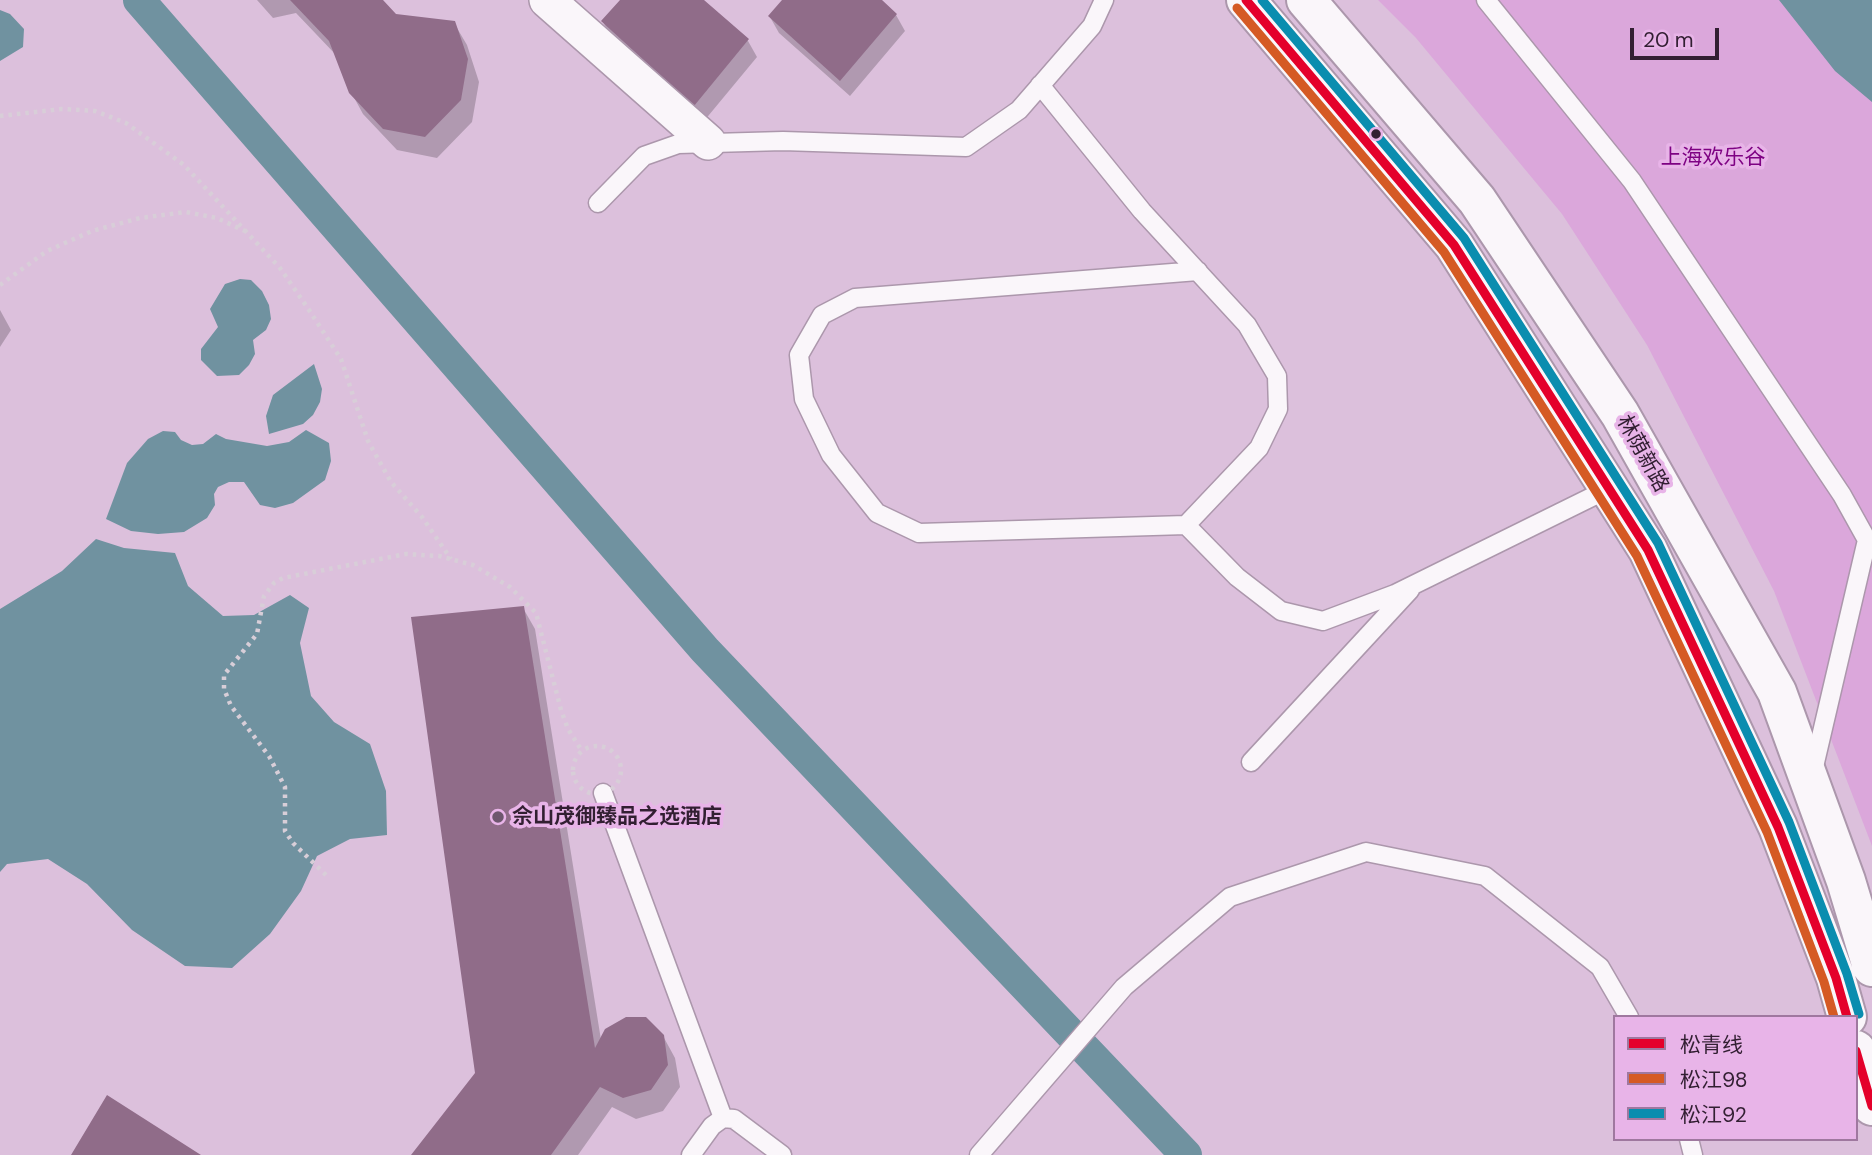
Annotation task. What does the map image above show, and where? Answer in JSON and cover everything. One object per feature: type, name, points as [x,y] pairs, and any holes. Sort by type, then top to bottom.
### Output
[{"type":"main road","name":"林荫新路","points":[[1246,0],[1454,244],[1648,550],[1778,827],[1836,978],[1846,1015]]},
{"type":"main road","name":"林荫新路","points":[[1306,0],[1477,200],[1620,414],[1777,692],[1846,881],[1872,967]]},
{"type":"main road","points":[[1858,1057],[1872,1106]]},
{"type":"street","points":[[548,0],[708,142]]},
{"type":"lane","points":[[598,203],[644,156],[678,144],[783,141],[966,147],[1019,110],[1092,26],[1104,0]]},
{"type":"lane","points":[[1486,0],[1632,181],[1842,495],[1867,540],[1810,784]]},
{"type":"lane","points":[[1040,85],[1142,211],[1198,271],[1247,325],[1277,376],[1278,409],[1259,448],[1186,525],[919,533],[877,513],[831,455],[804,399],[799,355],[822,315],[855,298],[1198,271]]},
{"type":"lane","points":[[1186,525],[1237,577],[1281,611],[1323,621],[1416,583],[1610,488]]},
{"type":"lane","points":[[1251,762],[1416,583]]},
{"type":"lane","points":[[603,793],[723,1118]]},
{"type":"lane","points":[[979,1155],[1124,987],[1230,897],[1366,852],[1485,876],[1600,967],[1628,1015]]},
{"type":"lane","points":[[693,1154],[712,1126],[723,1118],[734,1119],[782,1155]]},
{"type":"path","points":[[0,116],[73,110],[95,111],[126,123],[184,165],[280,268],[341,359],[369,441],[391,482],[422,517],[451,559]]},
{"type":"path","points":[[0,285],[47,251],[92,231],[140,218],[186,212],[217,218],[249,233]]},
{"type":"path","points":[[326,875],[285,831],[288,801],[285,787],[269,756],[230,706],[224,689],[224,675],[257,634],[264,596],[274,583],[284,578],[406,554],[451,559],[473,565],[510,587],[536,613],[561,710],[568,729],[582,751]]},
{"type":"green space","name":"上海欢乐谷","points":[[1378,0],[1872,0],[1872,846],[1774,591],[1647,345],[1562,214],[1416,38]]},
{"type":"water","points":[[1779,0],[1872,0],[1872,102],[1835,71]]},
{"type":"water","points":[[0,10],[10,14],[24,29],[23,47],[0,61]]},
{"type":"water","points":[[240,279],[251,280],[262,291],[269,305],[271,319],[266,330],[253,340],[255,354],[249,365],[239,375],[217,376],[201,360],[201,349],[218,327],[210,309],[225,284]]},
{"type":"water","points":[[314,364],[322,389],[320,402],[313,415],[303,424],[269,434],[266,416],[273,395]]},
{"type":"water","points":[[306,430],[329,443],[331,461],[325,480],[293,503],[275,508],[260,505],[244,482],[229,482],[218,487],[214,494],[215,505],[207,518],[184,532],[158,534],[131,531],[106,519],[127,463],[148,439],[163,431],[175,432],[181,440],[192,445],[203,444],[216,434],[226,439],[267,446],[289,442]]},
{"type":"water","points":[[96,539],[124,548],[175,553],[188,586],[223,616],[254,615],[290,595],[309,608],[300,643],[311,696],[334,722],[370,744],[386,791],[387,835],[350,839],[317,856],[301,891],[270,934],[232,968],[185,966],[132,930],[87,884],[48,859],[7,864],[0,872],[0,609],[62,571]]},
{"type":"building","points":[[290,0],[383,0],[396,14],[455,21],[468,59],[461,100],[425,137],[383,129],[349,93],[329,41]]},
{"type":"building","points":[[620,0],[704,0],[749,39],[694,106],[601,21]]},
{"type":"building","points":[[782,0],[882,0],[897,14],[840,81],[768,16]]},
{"type":"building","name":"佘山茂御臻品之选酒店","points":[[524,606],[595,1048],[605,1029],[626,1017],[646,1017],[664,1035],[668,1065],[651,1090],[623,1098],[600,1087],[551,1155],[411,1155],[475,1073],[411,617]]},
{"type":"building","points":[[107,1095],[201,1155],[71,1155]]},
{"type":"waterway","points":[[139,0],[705,650],[1186,1155]]},
{"type":"transit line","name":"松青线","points":[[1246,0],[1454,245],[1648,550],[1778,827],[1836,978],[1846,1015]]},
{"type":"transit line","name":"松江92","points":[[1262,0],[1464,238],[1658,543],[1789,822],[1847,974],[1859,1014]]},
{"type":"transit line","name":"松江98","points":[[1237,8],[1444,252],[1637,556],[1767,832],[1824,982],[1833,1015]]},
{"type":"transit line","name":"松青线","points":[[1858,1058],[1872,1106]]},
{"type":"place","name":"佘山茂御臻品之选酒店","points":[[498,817]]}]
